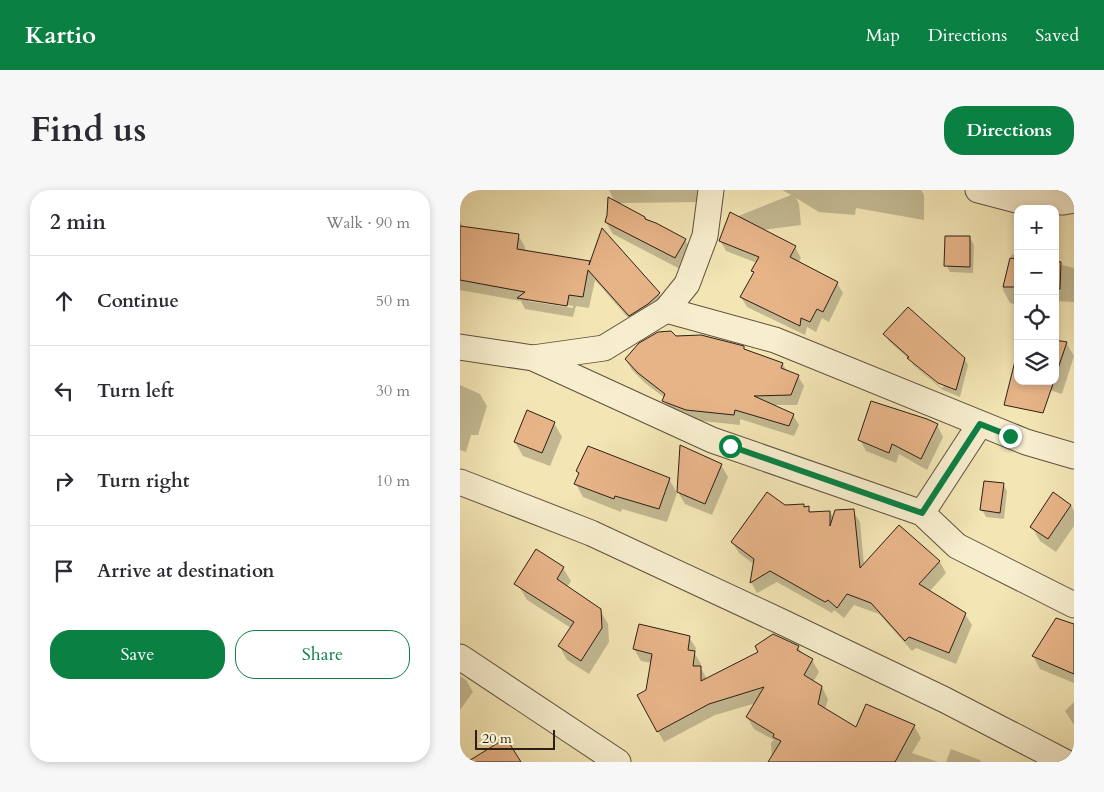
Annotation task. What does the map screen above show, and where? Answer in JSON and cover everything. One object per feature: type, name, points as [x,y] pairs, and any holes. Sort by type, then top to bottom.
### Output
[{"type":"street","points":[[533,358],[604,348],[666,310],[687,284],[705,236],[710,190]]},
{"type":"street","points":[[978,190],[1016,200],[1063,202],[1074,200]]},
{"type":"street","points":[[666,310],[775,340],[1026,442],[1074,456]]},
{"type":"street","points":[[460,346],[533,358],[712,440],[922,513],[957,546],[1074,605]]},
{"type":"street","points":[[922,513],[980,424]]},
{"type":"street","points":[[460,482],[600,537],[945,700],[1065,762]]},
{"type":"street","points":[[460,657],[618,762]]},
{"type":"building","points":[[608,197],[645,217],[645,219],[686,239],[675,258],[605,222]]},
{"type":"building","points":[[730,212],[796,246],[790,257],[838,282],[823,312],[817,309],[810,322],[801,318],[800,326],[740,297],[754,272],[751,271],[759,257],[719,241]]},
{"type":"building","points":[[460,226],[519,234],[517,249],[590,261],[589,265],[602,228],[660,293],[648,304],[629,316],[588,270],[583,297],[569,295],[567,306],[517,298],[525,292],[460,280]]},
{"type":"building","points":[[945,236],[970,236],[970,267],[944,266]]},
{"type":"building","points":[[1010,258],[1014,258],[1014,287],[1003,287]]},
{"type":"building","points":[[1059,262],[1061,262],[1059,289]]},
{"type":"building","points":[[908,307],[965,358],[956,390],[938,383],[907,358],[909,357],[883,334]]},
{"type":"building","points":[[671,331],[676,336],[701,335],[744,346],[744,349],[783,363],[781,368],[799,375],[791,395],[754,396],[794,414],[789,426],[735,410],[734,415],[686,410],[662,401],[665,394],[638,373],[625,359],[639,343],[658,332]]},
{"type":"building","points":[[1059,341],[1067,342],[1059,365]]},
{"type":"building","points":[[1014,365],[1014,385],[1053,385],[1043,413],[1004,405]]},
{"type":"building","points":[[871,401],[938,424],[921,459],[892,444],[889,453],[858,440]]},
{"type":"building","points":[[527,410],[555,422],[542,453],[514,442]]},
{"type":"building","points":[[680,445],[722,464],[705,504],[677,492]]},
{"type":"building","points":[[588,446],[670,478],[659,509],[615,496],[614,499],[574,484],[579,473],[576,471]]},
{"type":"building","points":[[984,481],[1004,483],[1000,513],[980,510]]},
{"type":"building","points":[[767,492],[785,505],[804,504],[804,507],[809,506],[809,512],[830,511],[830,526],[835,510],[854,509],[860,568],[899,525],[940,561],[919,584],[966,613],[949,653],[909,637],[905,641],[871,603],[847,594],[837,608],[828,600],[825,602],[770,571],[750,583],[754,559],[731,542]]},
{"type":"building","points":[[1053,492],[1071,505],[1048,539],[1030,527]]},
{"type":"building","points":[[536,549],[564,567],[557,579],[601,609],[602,628],[581,661],[558,646],[574,622],[514,584]]},
{"type":"building","points":[[1056,618],[1074,624],[1074,674],[1032,656]]},
{"type":"building","points":[[639,624],[690,636],[688,650],[695,651],[693,666],[701,666],[701,681],[758,652],[755,646],[773,634],[799,646],[797,650],[813,659],[804,675],[822,686],[818,704],[856,727],[866,704],[915,725],[895,762],[768,762],[781,741],[773,737],[774,734],[746,717],[764,687],[709,704],[657,732],[637,695],[646,690],[652,654],[633,649]]},
{"type":"building","points":[[506,738],[521,762],[467,762]]},
{"type":"route","points":[[730,446],[922,513],[980,424],[1010,436]]}]
